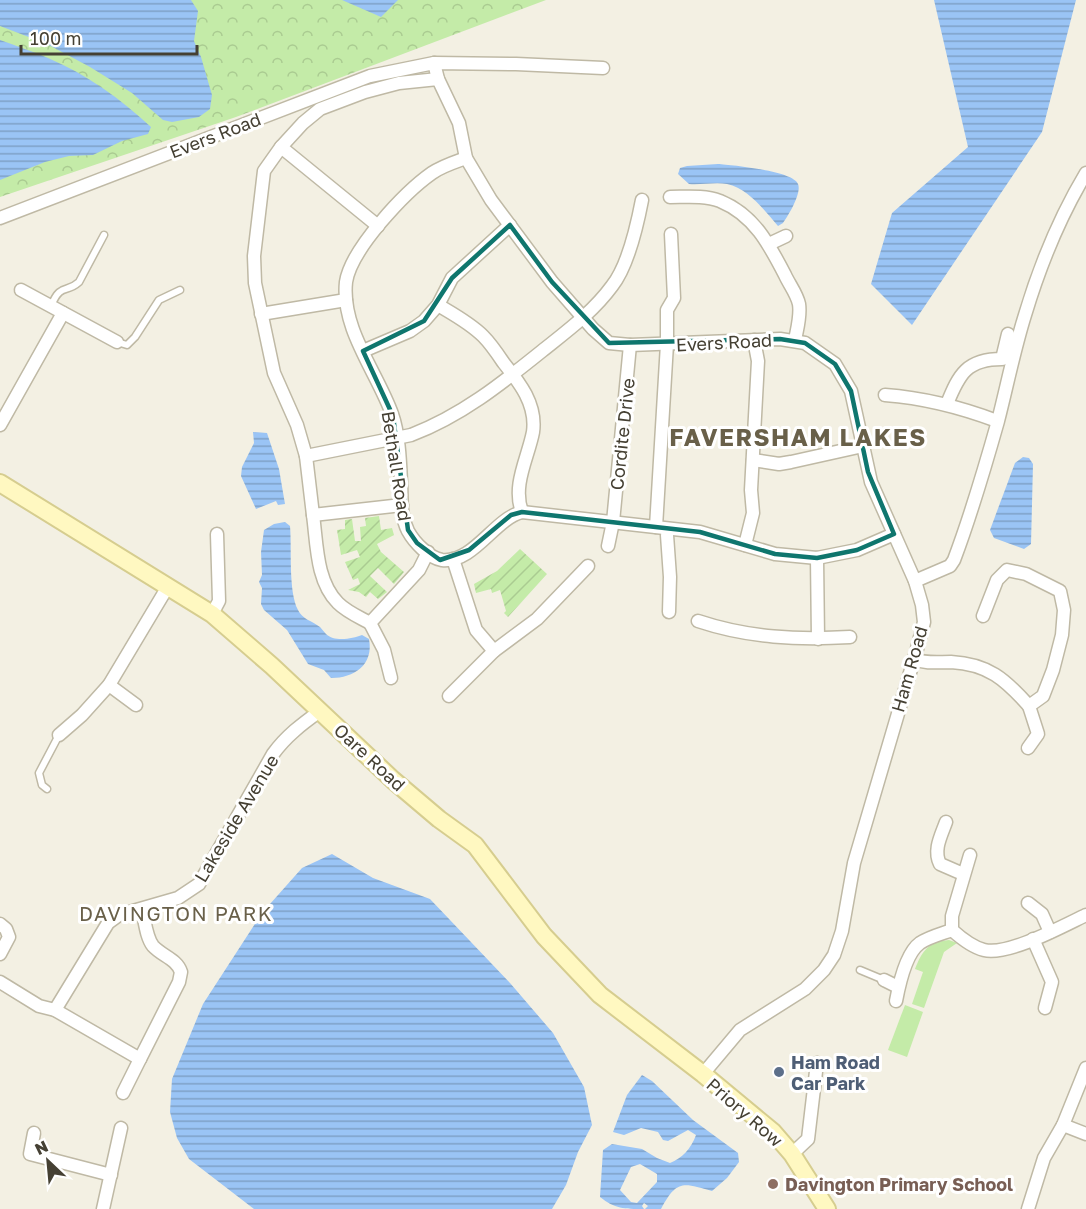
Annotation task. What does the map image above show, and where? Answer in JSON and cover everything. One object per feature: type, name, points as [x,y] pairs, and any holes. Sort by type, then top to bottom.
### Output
[{"type":"street","name":"Evers Road","points":[[0,218],[370,76],[434,63],[603,68]]},
{"type":"street","points":[[434,63],[438,79],[459,123],[465,158]]},
{"type":"street","points":[[391,678],[384,650],[370,623],[338,603],[327,586],[319,565],[306,456],[297,425],[274,373],[255,283],[254,256],[264,171],[281,147],[303,123],[320,109],[364,92],[399,83],[438,79]]},
{"type":"street","points":[[281,147],[378,226]]},
{"type":"street","name":"Evers Road","points":[[465,158],[490,200],[552,282],[583,318],[609,343],[630,345],[795,340],[805,343],[835,364],[851,391],[871,482],[915,581]]},
{"type":"street","name":"Bethall Road","points":[[428,552],[417,543],[408,530],[402,513],[393,416],[350,321],[346,300],[346,280],[359,251],[411,189],[435,171],[465,158]]},
{"type":"street","points":[[915,581],[950,566],[954,560],[998,421],[1024,316],[1046,253],[1067,204],[1086,173]]},
{"type":"street","points":[[670,197],[695,197],[720,201],[747,217],[757,226],[799,302],[800,314],[795,340]]},
{"type":"street","points":[[306,456],[424,430],[479,401],[583,318],[614,285],[634,239],[642,200]]},
{"type":"street","points":[[363,351],[410,331],[424,321],[438,305],[452,278],[510,225]]},
{"type":"street","points":[[656,527],[667,310],[674,298],[671,234]]},
{"type":"street","points":[[769,244],[786,236]]},
{"type":"street","points":[[21,290],[117,342]]},
{"type":"street","points":[[261,314],[346,300]]},
{"type":"street","points":[[438,305],[466,322],[484,337],[527,395],[531,407],[533,429],[520,477],[519,504],[522,512]]},
{"type":"street","points":[[0,425],[63,313]]},
{"type":"street","points":[[947,404],[958,378],[966,369],[979,362],[1002,359],[1008,334]]},
{"type":"street","points":[[745,545],[753,513],[751,490],[758,361],[754,340]]},
{"type":"street","name":"Cordite Drive","points":[[608,546],[630,345]]},
{"type":"street","points":[[885,395],[947,404],[998,421]]},
{"type":"street","points":[[753,460],[779,464],[863,446]]},
{"type":"street","name":"Oare Road","points":[[0,483],[212,614],[393,780],[439,819],[475,845],[524,906],[544,936],[600,995],[703,1074]]},
{"type":"street","points":[[313,515],[402,505]]},
{"type":"street","points":[[370,623],[419,570],[428,552],[440,560],[453,559],[487,538],[511,515],[522,512],[700,532],[775,554],[817,558],[857,550],[894,534]]},
{"type":"street","points":[[212,614],[219,601],[217,534]]},
{"type":"street","points":[[668,535],[669,612]]},
{"type":"street","points":[[817,558],[818,639]]},
{"type":"street","points":[[453,559],[476,630],[494,651]]},
{"type":"street","points":[[449,696],[494,651],[537,619],[588,566]]},
{"type":"street","points":[[983,616],[997,580],[1007,570],[1026,574],[1060,591],[1064,610],[1062,635],[1053,670],[1043,696],[1029,706]]},
{"type":"street","name":"Ham Road","points":[[703,1074],[740,1030],[805,989],[830,962],[842,931],[854,863],[924,622],[915,581]]},
{"type":"street","points":[[59,735],[82,715],[109,685],[168,588]]},
{"type":"street","points":[[698,621],[739,633],[787,639],[850,637]]},
{"type":"street","points":[[914,659],[923,663],[976,665],[993,672],[1014,689],[1029,706],[1038,734],[1028,748]]},
{"type":"street","points":[[109,685],[136,705]]},
{"type":"street","name":"Lakeside Avenue","points":[[55,1010],[108,923],[119,915],[178,898],[199,884],[273,754],[290,734],[320,711]]},
{"type":"street","points":[[946,822],[936,848],[937,859],[940,864],[963,874]]},
{"type":"street","points":[[952,930],[952,916],[970,855]]},
{"type":"street","points":[[1028,903],[1042,914],[1050,932]]},
{"type":"street","points":[[123,1093],[179,982],[181,972],[176,963],[154,948],[150,942],[142,909]]},
{"type":"street","points":[[952,930],[968,943],[986,951],[1004,950],[1086,915]]},
{"type":"street","points":[[0,924],[6,929],[9,937],[0,954]]},
{"type":"street","points":[[896,1001],[898,987],[917,945],[952,930]]},
{"type":"street","points":[[1033,939],[1052,982],[1045,1008]]},
{"type":"street","points":[[884,980],[898,987]]},
{"type":"street","points":[[0,982],[39,1006],[55,1010],[140,1059]]},
{"type":"street","points":[[792,1154],[808,1139],[817,1063]]},
{"type":"street","points":[[1028,1209],[1044,1158],[1063,1125],[1086,1068]]},
{"type":"street","name":"Priory Row","points":[[703,1074],[767,1128],[792,1154],[827,1209]]},
{"type":"street","points":[[1063,1125],[1086,1134]]},
{"type":"street","points":[[104,1209],[121,1128]]},
{"type":"street","points":[[34,1133],[30,1154],[111,1174]]},
{"type":"lane","points":[[51,306],[62,288],[74,286],[80,282],[104,235]]},
{"type":"lane","points":[[117,342],[126,345],[135,337],[159,300],[180,290]]},
{"type":"lane","points":[[47,789],[42,785],[39,773],[59,735]]},
{"type":"lane","points":[[860,970],[884,980]]},
{"type":"highlighted area","points":[[510,225],[552,282],[609,343],[780,339],[805,343],[835,364],[851,391],[868,472],[894,534],[857,550],[817,558],[775,554],[700,532],[522,512],[511,515],[469,550],[440,560],[417,543],[408,530],[393,416],[363,351],[424,321],[452,278]]},
{"type":"green space","points":[[0,0],[546,0],[236,117],[0,197]]},
{"type":"green space","points":[[379,516],[381,530],[392,528],[394,535],[377,544],[381,552],[404,572],[394,584],[378,568],[370,576],[387,592],[378,599],[370,592],[366,597],[359,592],[348,590],[360,584],[358,578],[353,580],[345,562],[360,557],[357,550],[341,555],[337,530],[345,529],[345,520],[352,519],[355,541],[361,541],[360,527],[366,526],[365,518]]},
{"type":"green space","points":[[520,549],[547,574],[508,617],[504,613],[506,611],[500,590],[492,593],[491,589],[476,593],[474,584],[497,571]]},
{"type":"green space","points":[[949,940],[957,943],[944,952],[924,1008],[912,1004],[923,972],[915,969],[920,957],[931,945]]},
{"type":"green space","points":[[905,1005],[923,1012],[907,1057],[888,1050]]},
{"type":"water","points":[[0,0],[191,0],[198,11],[194,41],[212,95],[210,109],[199,117],[172,122],[163,120],[132,93],[90,67],[47,44],[0,26]]},
{"type":"water","points":[[342,0],[398,0],[381,17]]},
{"type":"water","points":[[934,0],[1076,0],[1042,132],[912,325],[871,284],[892,213],[968,147]]},
{"type":"water","points":[[0,40],[62,64],[89,79],[151,127],[148,134],[122,141],[93,155],[69,156],[45,162],[0,180]]},
{"type":"water","points":[[718,164],[761,169],[794,179],[798,184],[798,193],[783,223],[778,226],[756,201],[742,190],[722,183],[689,184],[678,174],[680,168],[687,166]]},
{"type":"water","points":[[253,432],[267,433],[279,469],[285,504],[278,505],[276,501],[256,509],[241,476],[242,467],[254,443]]},
{"type":"water","points":[[1023,457],[1029,458],[1033,464],[1031,544],[1024,549],[994,538],[990,530],[1015,463]]},
{"type":"water","points":[[285,522],[290,526],[293,592],[300,613],[320,627],[329,637],[348,639],[362,635],[369,639],[370,648],[365,663],[354,673],[331,678],[324,670],[308,664],[287,630],[264,610],[261,604],[262,588],[259,582],[262,575],[261,552],[264,530],[274,524]]},
{"type":"water","points":[[332,854],[373,878],[430,899],[510,983],[553,1033],[584,1087],[592,1125],[578,1152],[566,1185],[552,1209],[254,1209],[189,1159],[177,1138],[170,1112],[172,1079],[203,1004],[262,913],[302,868]]},
{"type":"water","points":[[642,1075],[652,1081],[693,1120],[738,1153],[739,1162],[727,1178],[712,1191],[694,1186],[682,1186],[672,1192],[661,1209],[645,1209],[648,1206],[644,1203],[642,1206],[644,1209],[625,1208],[605,1201],[600,1197],[603,1150],[612,1144],[642,1149],[670,1163],[686,1152],[696,1135],[688,1130],[668,1141],[663,1140],[658,1132],[641,1128],[624,1135],[613,1132],[627,1095]],"holes":[[[640,1164],[657,1174],[657,1182],[637,1203],[631,1202],[620,1190],[631,1167]]]},
{"type":"place","name":"Ham Road Car Park","points":[[779,1072]]},
{"type":"place","name":"Davington Primary School","points":[[773,1184]]},
{"type":"district","name":"FAVERSHAM LAKES","points":[[798,436]]},
{"type":"district","name":"DAVINGTON PARK","points":[[176,913]]}]
